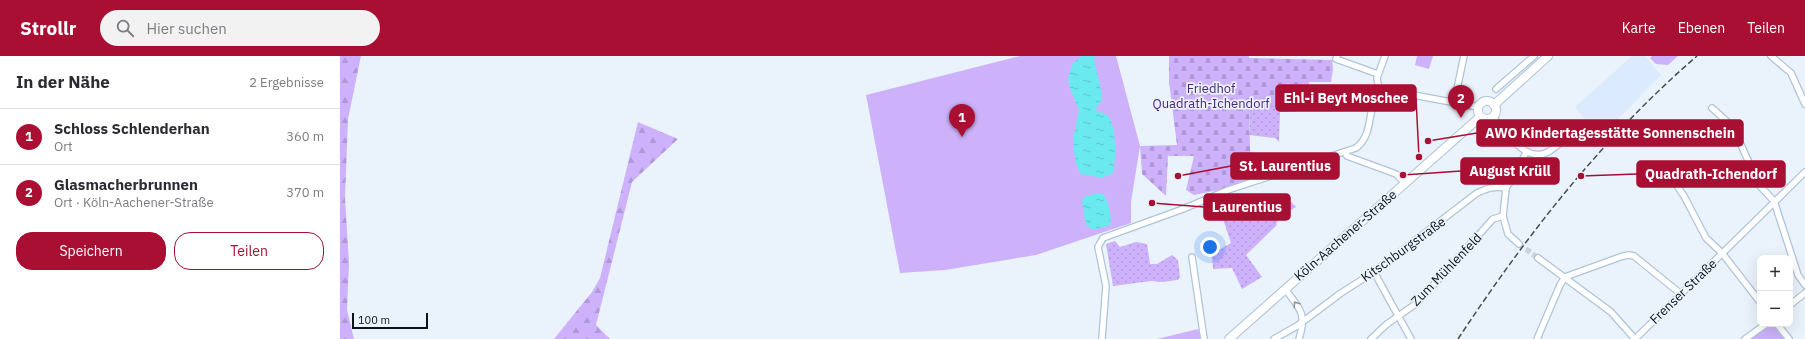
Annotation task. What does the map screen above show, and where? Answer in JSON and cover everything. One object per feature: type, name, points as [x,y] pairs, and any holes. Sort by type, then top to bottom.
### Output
[{"type":"main road","points":[[1494,105],[1548,56]]},
{"type":"main road","points":[[1487,101],[1494,105],[1496,110],[1493,117],[1488,119],[1480,116],[1478,107],[1482,103],[1487,101]]},
{"type":"main road","name":"Köln-Aachener-Straße","points":[[1229,339],[1480,116]]},
{"type":"street","points":[[1336,56],[1336,59],[1378,74]]},
{"type":"street","points":[[1102,339],[1106,286],[1098,247],[1099,242],[1103,238],[1183,209],[1228,190],[1356,148],[1366,136],[1369,128],[1373,100],[1379,90],[1377,82],[1378,74],[1385,56]]},
{"type":"street","points":[[1454,103],[1464,56]]},
{"type":"street","points":[[1496,89],[1534,56]]},
{"type":"street","points":[[1772,56],[1791,72],[1805,104]]},
{"type":"street","points":[[1516,72],[1518,82]]},
{"type":"street","points":[[1379,90],[1390,94],[1408,94],[1478,107]]},
{"type":"street","points":[[1712,108],[1733,127],[1759,185],[1774,201],[1798,275],[1805,285]]},
{"type":"street","points":[[1493,117],[1521,148],[1526,152],[1539,154],[1548,152],[1581,124]]},
{"type":"street","points":[[1345,152],[1347,156],[1396,174],[1405,183]]},
{"type":"street","points":[[1519,244],[1508,234],[1503,216],[1506,188],[1518,170],[1526,152]]},
{"type":"street","name":"Frenser Straße","points":[[1538,258],[1611,312],[1635,339],[1805,172]]},
{"type":"street","points":[[1673,180],[1684,196],[1706,238],[1722,253],[1757,298]]},
{"type":"street","name":"Kitschburgstraße","points":[[1274,339],[1296,326],[1341,293],[1374,272],[1477,193],[1496,186],[1506,188]]},
{"type":"street","name":"Zum Mühlenfeld","points":[[1371,339],[1398,315],[1417,303],[1493,219],[1503,216]]},
{"type":"street","points":[[1536,339],[1565,277],[1623,256],[1634,256],[1681,294]]},
{"type":"street","points":[[1192,257],[1204,339]]},
{"type":"street","points":[[1374,272],[1411,339]]},
{"type":"street","points":[[1285,289],[1298,307],[1304,320],[1299,339]]},
{"type":"street","points":[[1793,303],[1805,293]]},
{"type":"street","points":[[1745,339],[1762,327]]},
{"type":"street","points":[[1779,327],[1789,339]]},
{"type":"shaded area","points":[[1632,56],[1645,56],[1661,75],[1599,138],[1575,107]]},
{"type":"green space","points":[[340,56],[361,56],[348,119],[345,198],[349,263],[347,310],[354,339],[340,339]]},
{"type":"green space","points":[[1020,56],[1116,56],[1140,146],[1131,202],[1131,223],[1036,255],[945,270],[900,273],[866,95]]},
{"type":"green space","name":"Friedhof Quadrath-Ichendorf","points":[[1169,56],[1249,56],[1249,58],[1332,60],[1333,69],[1331,82],[1309,82],[1310,106],[1295,105],[1291,107],[1249,108],[1250,150],[1258,176],[1219,190],[1194,195],[1186,190],[1194,156],[1168,156],[1166,196],[1142,174],[1140,146],[1177,145],[1169,81]]},
{"type":"green space","points":[[1417,56],[1433,56],[1429,69],[1415,65]]},
{"type":"green space","points":[[1652,56],[1678,56],[1668,65],[1656,64],[1650,58]]},
{"type":"green space","points":[[1295,105],[1295,112],[1280,112],[1279,142],[1275,138],[1250,135],[1249,108],[1291,107]]},
{"type":"green space","points":[[638,122],[678,139],[632,182],[596,325],[610,339],[554,339],[592,292],[600,278]]},
{"type":"green space","points":[[1286,196],[1296,207],[1278,218],[1276,226],[1246,255],[1262,277],[1242,289],[1232,268],[1213,269],[1212,254],[1231,243],[1217,201],[1229,197],[1238,209],[1247,209],[1250,216],[1259,214],[1258,212],[1278,207]]},
{"type":"green space","points":[[1115,241],[1120,247],[1136,242],[1147,244],[1150,264],[1157,264],[1172,255],[1178,260],[1180,277],[1178,280],[1162,282],[1151,281],[1113,286],[1106,244]]},
{"type":"green space","points":[[1765,327],[1776,327],[1786,339],[1749,339]]},
{"type":"green space","points":[[1198,329],[1201,339],[1157,339]]},
{"type":"water","points":[[1082,56],[1095,56],[1094,59],[1101,91],[1101,101],[1096,108],[1097,111],[1108,116],[1113,128],[1115,160],[1113,173],[1102,178],[1081,174],[1077,167],[1074,152],[1074,135],[1079,110],[1070,88],[1068,78],[1073,63]]},
{"type":"water","points":[[1103,194],[1111,217],[1110,225],[1094,230],[1086,225],[1082,202],[1085,196]]},
{"type":"tunnel","points":[[1519,244],[1538,258]]},
{"type":"railway","points":[[1458,339],[1511,263],[1568,189],[1630,120],[1697,56]]},
{"type":"place","name":"Glasmacherbrunnen","points":[[1461,118]]},
{"type":"place","name":"Schloss Schlenderhan","points":[[962,137]]},
{"type":"place","name":"AWO Kindertagesstätte Sonnenschein","points":[[1428,141]]},
{"type":"place","name":"Ehl-i Beyt Moschee","points":[[1419,157]]},
{"type":"place","name":"August Krüll","points":[[1403,175]]},
{"type":"place","name":"St. Laurentius","points":[[1178,176]]},
{"type":"place","name":"Quadrath-Ichendorf","points":[[1581,176]]},
{"type":"place","name":"Laurentius","points":[[1152,203]]}]
